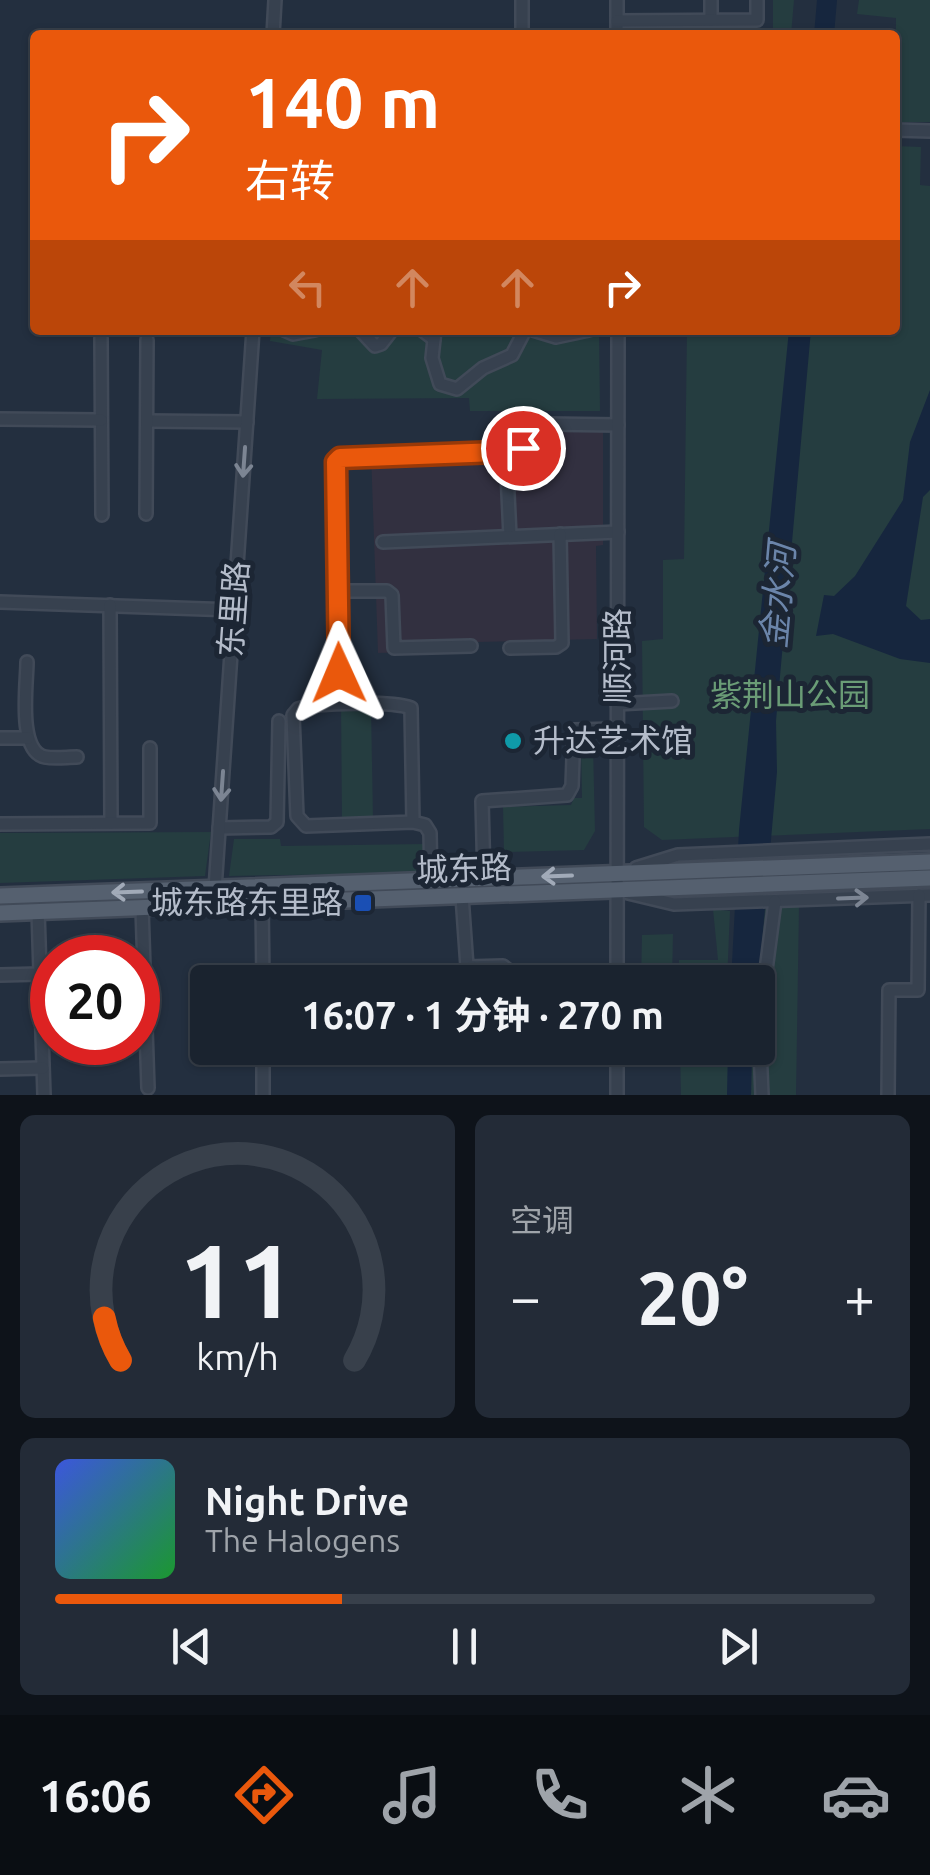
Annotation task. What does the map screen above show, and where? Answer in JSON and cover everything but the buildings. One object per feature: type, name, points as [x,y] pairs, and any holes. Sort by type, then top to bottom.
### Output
[{"type":"main road","name":"城东路","points":[[776,884],[930,862]]},
{"type":"main road","name":"城东路","points":[[0,896],[484,879],[724,887],[930,878]]},
{"type":"main road","name":"城东路","points":[[0,913],[462,896],[618,885]]},
{"type":"street","points":[[273,30],[275,0]]},
{"type":"street","points":[[522,0],[522,30]]},
{"type":"street","points":[[617,0],[618,28],[757,20],[756,0]]},
{"type":"street","points":[[710,0],[711,20]]},
{"type":"street","points":[[900,130],[930,132]]},
{"type":"street","name":"东里路","points":[[216,889],[253,335]]},
{"type":"street","points":[[364,335],[374,346],[388,335]]},
{"type":"street","points":[[437,335],[434,370],[440,384],[456,389],[482,368],[512,355],[522,335]]},
{"type":"street","name":"顺河路","points":[[617,965],[618,335]]},
{"type":"street","points":[[101,338],[102,514]]},
{"type":"street","points":[[146,514],[147,340]]},
{"type":"street","points":[[0,419],[101,420]]},
{"type":"street","points":[[147,421],[247,422]]},
{"type":"street","points":[[339,673],[336,462],[340,458],[520,451],[535,428],[544,424],[618,425]]},
{"type":"street","points":[[506,452],[510,536]]},
{"type":"street","points":[[383,542],[618,532]]},
{"type":"street","points":[[510,648],[556,647],[562,642],[560,534]]},
{"type":"street","points":[[338,591],[387,590],[392,595],[394,648],[471,646]]},
{"type":"street","points":[[0,602],[234,610]]},
{"type":"street","points":[[110,605],[111,823]]},
{"type":"street","points":[[27,662],[28,738],[36,752],[46,758],[77,757]]},
{"type":"street","points":[[618,704],[672,701]]},
{"type":"street","points":[[413,822],[411,708],[376,705],[298,709],[293,715],[300,821],[306,826],[413,822],[425,825],[430,833],[431,881]]},
{"type":"street","points":[[220,828],[276,825],[279,721]]},
{"type":"street","points":[[484,879],[482,800],[567,796],[572,786],[574,730],[618,729]]},
{"type":"street","points":[[0,738],[28,738]]},
{"type":"street","points":[[0,824],[150,823],[150,748]]},
{"type":"street","points":[[618,885],[678,855],[930,844]]},
{"type":"street","points":[[618,885],[674,904],[724,887],[776,884],[925,895],[924,990],[890,990],[888,1095]]},
{"type":"street","points":[[762,1095],[759,1024],[776,884]]},
{"type":"street","points":[[462,896],[467,965]]},
{"type":"street","points":[[262,903],[262,965]]},
{"type":"street","points":[[142,908],[142,935]]},
{"type":"street","points":[[38,911],[39,935]]},
{"type":"street","points":[[0,975],[30,974]]},
{"type":"street","points":[[43,1065],[44,1095]]},
{"type":"street","points":[[146,1065],[148,1088]]},
{"type":"street","points":[[263,1065],[263,1095]]},
{"type":"street","points":[[617,1065],[617,1095]]},
{"type":"street","points":[[0,1070],[43,1068]]},
{"type":"shaded area","points":[[521,418],[603,420],[603,545],[596,546],[597,639],[477,642],[476,650],[378,653],[371,453],[519,447]]},
{"type":"green space","points":[[773,0],[794,0],[791,30],[773,30]]},
{"type":"green space","points":[[859,0],[930,0],[930,122],[900,122],[900,30],[896,30],[896,18],[857,14]]},
{"type":"green space","name":"紫荆山公园","points":[[900,146],[921,147],[920,185],[930,186],[930,829],[662,840],[644,827],[642,641],[663,639],[663,560],[684,559],[687,335],[900,335]]},
{"type":"green space","points":[[271,335],[599,335],[600,411],[470,411],[469,398],[317,399],[322,350],[270,341]]},
{"type":"green space","points":[[341,708],[371,708],[373,818],[342,818]]},
{"type":"green space","points":[[593,744],[595,831],[584,850],[504,852],[503,807],[571,805],[574,798],[582,798],[581,745]]},
{"type":"green space","points":[[211,832],[205,876],[0,883],[0,833]]},
{"type":"green space","points":[[234,839],[280,839],[281,846],[425,844],[424,873],[229,876]]},
{"type":"green space","points":[[799,906],[796,1095],[751,1095],[752,1065],[775,1065],[775,965],[760,965],[765,909]]},
{"type":"green space","points":[[713,909],[730,911],[728,965],[679,965],[679,960],[718,960]]},
{"type":"green space","points":[[673,934],[672,965],[641,965],[642,935]]},
{"type":"green space","points":[[680,1065],[731,1065],[732,1095],[681,1095]]},
{"type":"water","points":[[817,0],[837,0],[834,30],[814,30]]},
{"type":"water","name":"金水河","points":[[788,335],[811,335],[776,721],[777,772],[760,965],[732,965],[739,830]]},
{"type":"water","points":[[930,390],[930,490],[923,497],[906,606],[921,620],[930,619],[930,663],[900,659],[833,634],[816,636],[824,595],[834,596],[855,576],[903,500],[910,442]]},
{"type":"water","points":[[728,1065],[752,1065],[751,1095],[727,1095]]},
{"type":"place","name":"升达艺术馆","points":[[513,741]]},
{"type":"place","name":"城东路东里路","points":[[363,903]]},
{"type":"route","points":[[339,673],[336,462],[340,458],[523,448]]}]
